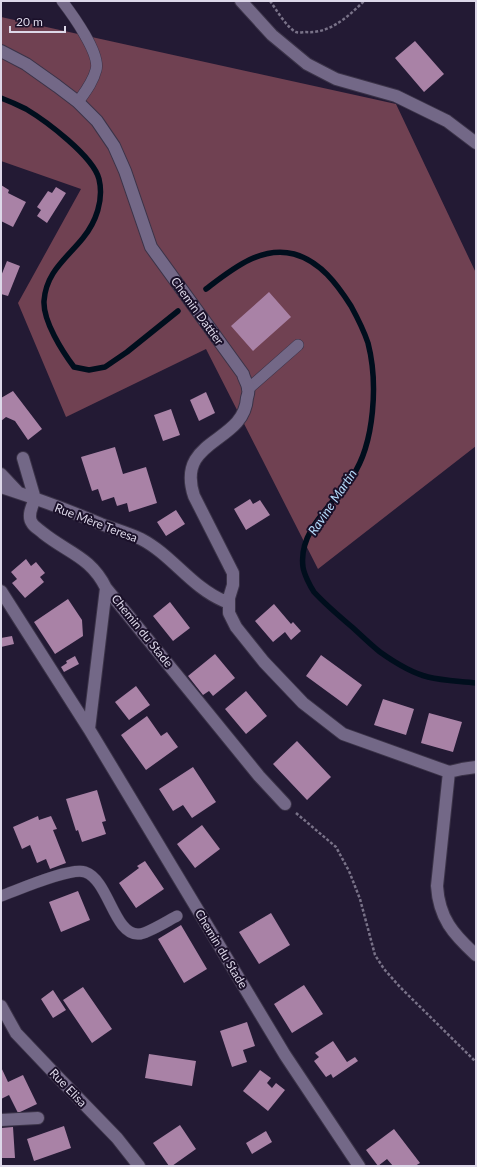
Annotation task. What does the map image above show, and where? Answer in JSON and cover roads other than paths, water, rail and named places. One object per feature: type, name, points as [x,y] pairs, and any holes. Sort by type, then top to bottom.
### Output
[{"type":"street","points":[[241,1],[272,35],[307,64],[336,79],[396,96],[447,121],[476,144]]},
{"type":"street","name":"Chemin Dattier","points":[[1,51],[26,64],[78,102],[96,122],[114,146],[125,171],[151,247],[243,374],[248,389],[247,407],[238,423],[206,446],[197,457],[191,471],[190,484],[194,496],[233,573],[233,586],[230,598],[229,613],[236,627],[264,662],[303,703],[343,734],[449,772]]},
{"type":"street","points":[[23,458],[35,499]]},
{"type":"street","points":[[1,474],[20,493]]},
{"type":"street","name":"Rue Mère Teresa","points":[[1,487],[69,511],[141,540],[163,555],[197,585],[217,598],[224,600],[230,598]]},
{"type":"street","name":"Chemin du Stade","points":[[35,499],[29,514],[31,523],[48,537],[90,564],[99,575],[106,588],[259,776],[285,804]]},
{"type":"street","name":"Chemin du Stade","points":[[89,729],[106,588]]},
{"type":"street","name":"Chemin du Stade","points":[[1,591],[89,729],[285,1055],[358,1166]]},
{"type":"street","points":[[476,767],[449,772],[437,886],[438,901],[450,928],[458,939],[476,955]]},
{"type":"street","name":"Rue Elisa","points":[[1,1006],[16,1032],[117,1138],[139,1166]]},
{"type":"street","points":[[1,1120],[38,1118]]},
{"type":"lane","points":[[62,1],[75,18],[94,52],[97,68],[89,86],[78,102]]},
{"type":"lane","points":[[248,389],[298,345]]},
{"type":"lane","points":[[1,896],[65,873],[85,872],[94,877],[124,928],[132,934],[140,934],[178,916]]},
{"type":"waterway","name":"Ravine Martin","points":[[1,98],[26,109],[56,130],[88,160],[99,179],[100,203],[92,225],[88,232],[58,266],[49,282],[44,301],[47,318],[54,336],[74,367],[89,370],[105,367],[127,352],[178,311]]},
{"type":"waterway","name":"Ravine Martin","points":[[206,289],[236,267],[247,261],[258,256],[282,252],[294,254],[312,262],[327,274],[346,298],[368,343],[371,359],[373,394],[370,430],[360,463],[352,477],[319,518],[306,541],[303,554],[303,567],[307,580],[314,592],[332,610],[391,660],[409,670],[428,677],[476,683]]}]
